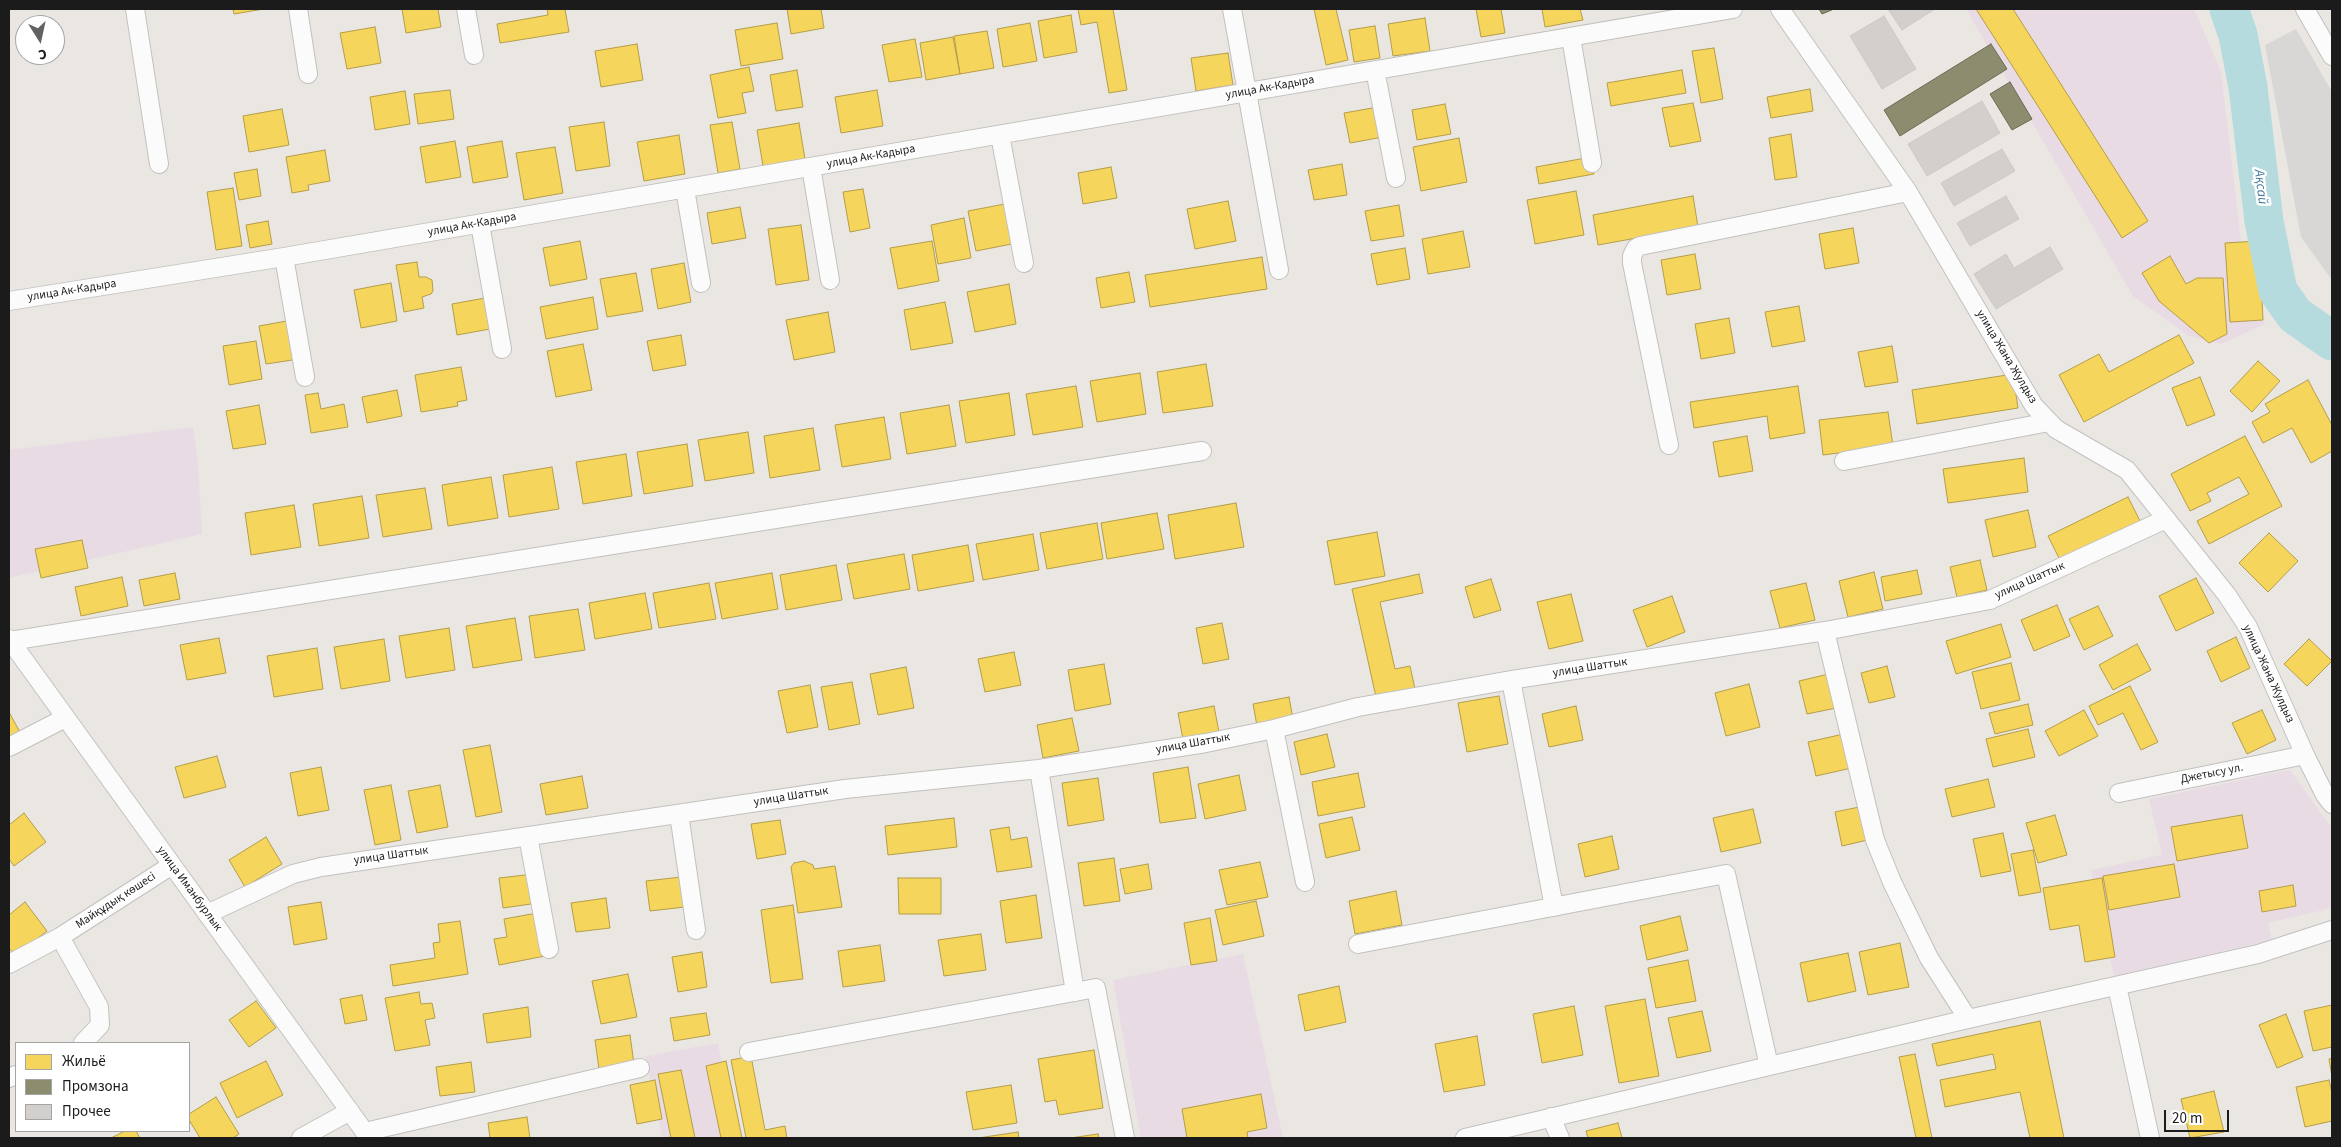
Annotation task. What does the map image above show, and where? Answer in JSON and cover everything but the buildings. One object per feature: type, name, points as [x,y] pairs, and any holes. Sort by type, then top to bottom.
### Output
[{"type":"street","points":[[135,9],[159,164]]},
{"type":"street","points":[[298,9],[308,74]]},
{"type":"street","points":[[466,9],[474,55]]},
{"type":"street","points":[[1232,9],[1245,92],[1279,270]]},
{"type":"street","name":"улица Ак-Кадыра","points":[[9,301],[284,258],[1733,9]]},
{"type":"street","name":"улица Жана Жулдыз","points":[[1780,9],[1908,192],[2034,406],[2049,422],[2076,442],[2127,470],[2227,595],[2248,626],[2305,755],[2325,795],[2332,804]]},
{"type":"street","points":[[2305,9],[2332,56]]},
{"type":"street","points":[[1571,37],[1592,163]]},
{"type":"street","points":[[1374,70],[1396,178]]},
{"type":"street","points":[[1000,134],[1024,263]]},
{"type":"street","points":[[810,167],[830,280]]},
{"type":"street","points":[[685,189],[702,283]]},
{"type":"street","points":[[1669,445],[1632,263],[1632,256],[1636,248],[1908,192]]},
{"type":"street","points":[[480,224],[502,349]]},
{"type":"street","points":[[284,258],[305,377]]},
{"type":"street","points":[[1844,461],[2049,422]]},
{"type":"street","points":[[10,640],[1202,450]]},
{"type":"street","name":"улица Шаттык","points":[[207,914],[293,874],[321,867],[845,789],[1039,769],[1206,743],[1358,707],[1511,680],[1825,631],[1990,600],[2166,519]]},
{"type":"street","points":[[1825,631],[1875,840],[1892,882],[1929,958],[1968,1019]]},
{"type":"street","name":"улица Иманбурлык","points":[[10,640],[367,1135]]},
{"type":"street","points":[[1511,680],[1554,906]]},
{"type":"street","points":[[9,747],[65,718]]},
{"type":"street","points":[[1274,728],[1305,882]]},
{"type":"street","name":"Джетысу ул.","points":[[2119,793],[2305,755]]},
{"type":"street","points":[[1039,769],[1075,992]]},
{"type":"street","points":[[679,814],[696,930]]},
{"type":"street","points":[[528,836],[550,949]]},
{"type":"street","name":"Майқұдық көшесі","points":[[9,964],[60,938],[172,866]]},
{"type":"street","points":[[1358,944],[1726,874],[1769,1066]]},
{"type":"street","points":[[1465,1138],[1968,1019],[2258,954],[2332,930]]},
{"type":"street","points":[[60,938],[99,1006],[100,1025],[84,1042]]},
{"type":"street","points":[[2117,986],[2150,1138]]},
{"type":"street","points":[[749,1052],[1096,988],[1125,1138]]},
{"type":"street","points":[[367,1135],[640,1068]]},
{"type":"street","points":[[301,1138],[350,1111]]},
{"type":"street","points":[[1550,1117],[1560,1138]]},
{"type":"shaded area","points":[[1966,9],[2194,9],[2221,71],[2247,292],[2265,324],[2221,344],[2189,336],[2133,296]]},
{"type":"shaded area","points":[[2296,29],[2332,92],[2332,280],[2301,237],[2265,45]]},
{"type":"shaded area","points":[[193,427],[198,462],[202,534],[9,578],[9,450]]},
{"type":"shaded area","points":[[2290,770],[2332,828],[2332,908],[2268,923],[2272,940],[2114,976],[2091,870],[2162,855],[2149,799]]},
{"type":"shaded area","points":[[1243,954],[1283,1138],[1141,1138],[1113,980]]},
{"type":"shaded area","points":[[718,1043],[735,1138],[662,1138],[646,1056]]},
{"type":"waterway","name":"Ақсай","points":[[2229,9],[2238,35],[2248,87],[2264,221],[2278,291],[2295,315],[2332,341]]}]
